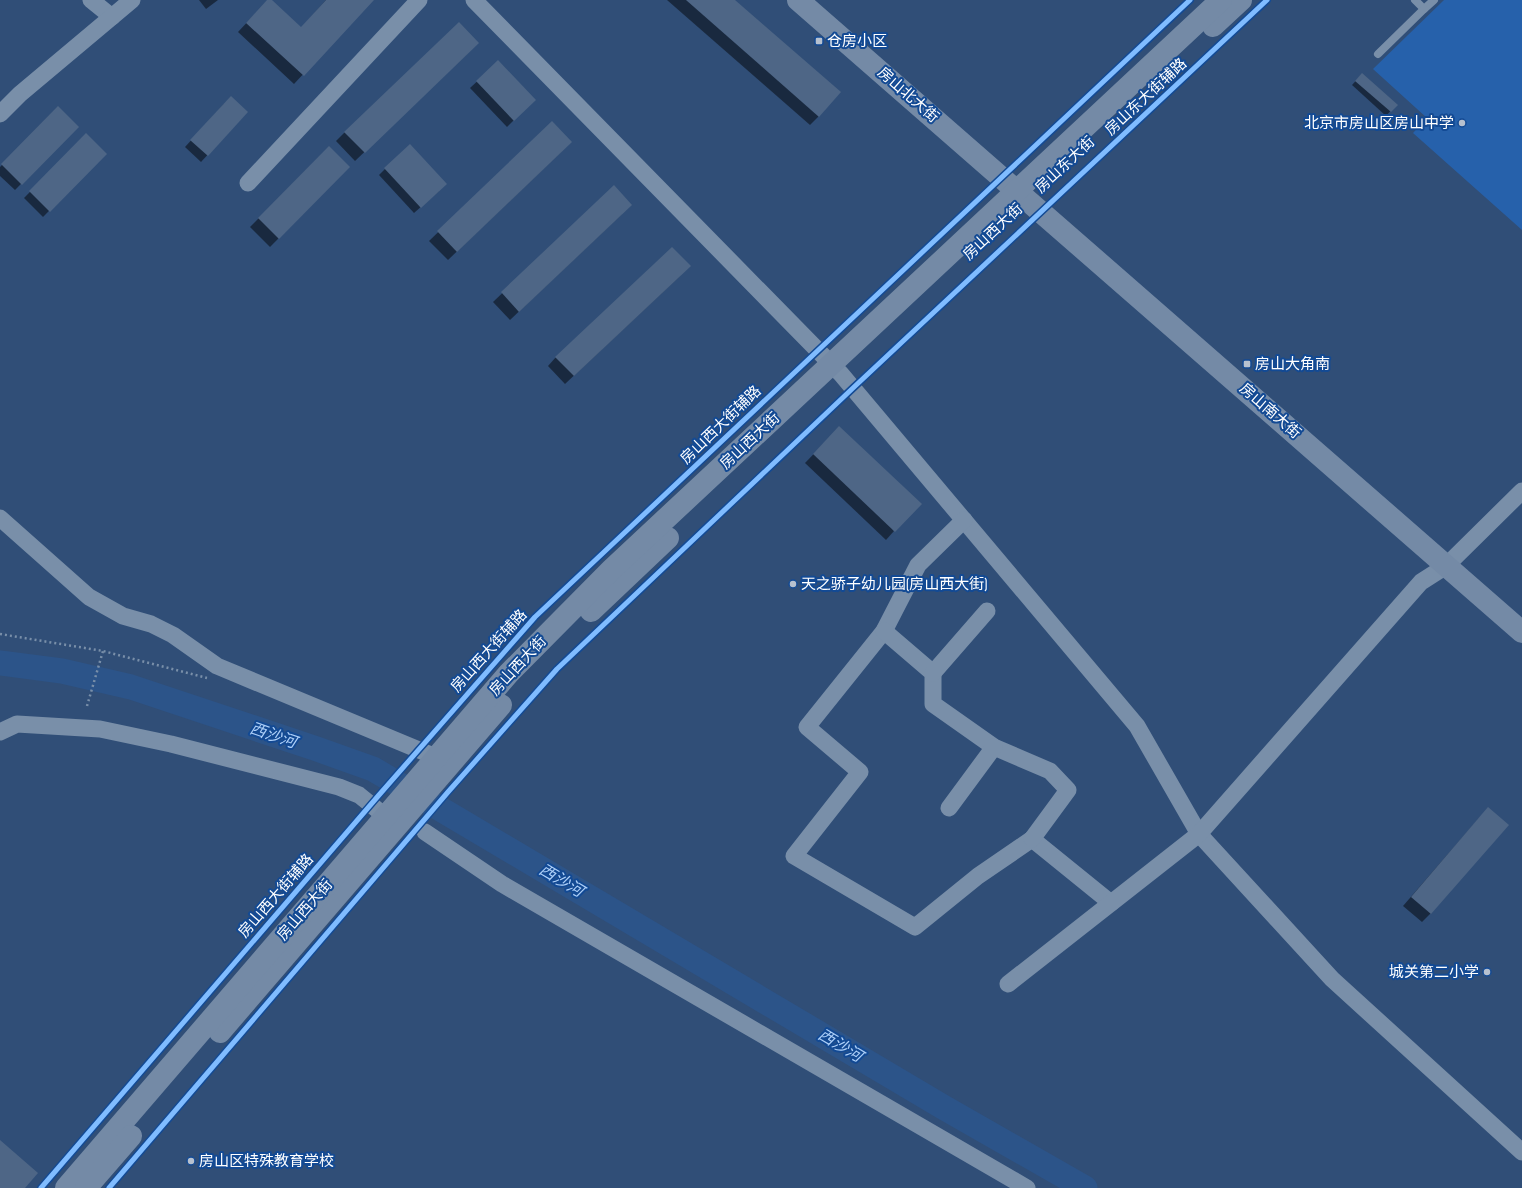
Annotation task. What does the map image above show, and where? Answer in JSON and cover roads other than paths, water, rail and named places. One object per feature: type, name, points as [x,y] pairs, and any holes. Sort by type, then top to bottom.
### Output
[{"type":"main road","name":"房山北大街","points":[[798,0],[1023,195]]},
{"type":"main road","name":"房山东大街","points":[[1023,195],[1221,0]]},
{"type":"main road","name":"房山东大街","points":[[1023,195],[1241,0]]},
{"type":"main road","name":"房山西大街","points":[[66,1188],[432,770],[509,673],[612,569],[837,369],[1023,195]]},
{"type":"main road","name":"房山南大街","points":[[1023,195],[1522,632]]},
{"type":"main road","name":"房山西大街","points":[[86,1188],[395,813]]},
{"type":"street","points":[[91,0],[112,17]]},
{"type":"street","points":[[0,114],[20,94],[132,0]]},
{"type":"street","points":[[248,183],[419,0]]},
{"type":"street","points":[[474,0],[808,342],[837,369],[1137,726],[1199,834],[1332,979],[1522,1152]]},
{"type":"street","points":[[1008,984],[1199,834],[1421,582],[1446,566],[1522,491]]},
{"type":"street","points":[[0,518],[90,597],[123,616],[151,624],[173,635],[218,666],[432,770]]},
{"type":"street","points":[[964,520],[918,565],[884,631],[807,727],[860,772],[794,856],[915,928],[978,876],[1032,839],[1068,790],[1050,771],[994,747],[933,704],[933,674],[987,611]]},
{"type":"street","points":[[884,631],[933,674]]},
{"type":"street","points":[[0,732],[17,724],[100,729],[164,743],[339,787],[395,813]]},
{"type":"street","points":[[949,808],[994,747]]},
{"type":"street","points":[[425,832],[502,884],[1027,1188]]},
{"type":"street","points":[[1032,839],[1111,903]]},
{"type":"lane","points":[[1415,0],[1424,9]]},
{"type":"lane","points":[[1378,54],[1434,0]]},
{"type":"waterway","name":"西沙河","points":[[0,663],[62,671],[131,687],[373,769],[943,1107],[1085,1188]]},
{"type":"place","name":"仓房小区","points":[[819,41]]},
{"type":"place","name":"北京市房山区房山中学","points":[[1462,123]]},
{"type":"place","name":"房山大角南","points":[[1247,364]]},
{"type":"place","name":"天之骄子幼儿园(房山西大街)","points":[[793,584]]},
{"type":"place","name":"城关第二小学","points":[[1487,972]]},
{"type":"place","name":"房山区特殊教育学校","points":[[191,1161]]}]
